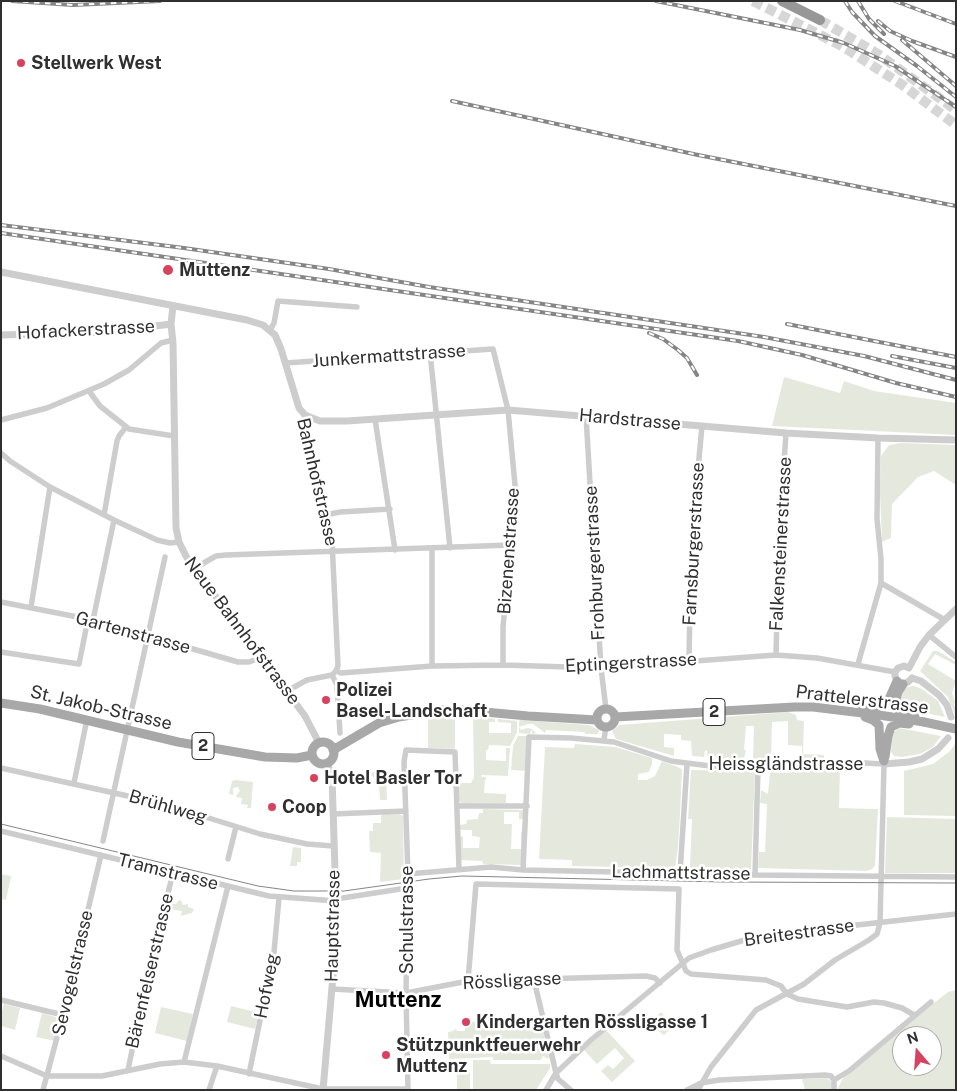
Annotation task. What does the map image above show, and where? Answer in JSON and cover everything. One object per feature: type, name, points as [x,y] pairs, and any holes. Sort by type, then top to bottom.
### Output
[{"type":"highway","points":[[782,1],[820,20]]},
{"type":"main road","points":[[813,708],[872,708],[879,706],[888,701],[899,679]]},
{"type":"main road","points":[[899,679],[895,704],[902,712],[924,722]]},
{"type":"main road","name":"St. Jakob-Strasse","points":[[1,703],[40,709],[178,742],[265,757],[297,758],[312,756]]},
{"type":"main road","name":"Prattelerstrasse","points":[[615,718],[794,707],[879,715],[956,729]]},
{"type":"main road","points":[[813,708],[873,720],[879,727],[880,749],[884,762]]},
{"type":"main road","points":[[333,750],[379,723],[399,717],[441,710],[597,720],[600,724],[606,726],[611,725],[615,718],[611,710],[606,709],[599,712],[597,720]]},
{"type":"main road","points":[[884,762],[891,727],[899,724],[924,722]]},
{"type":"main road","points":[[326,742],[333,750],[332,759],[327,763],[318,763],[312,756],[312,749],[319,743],[326,742]]},
{"type":"street","points":[[1,272],[247,320],[263,325],[270,330],[274,323],[278,301],[356,307]]},
{"type":"street","name":"Neue Bahnhofstrasse","points":[[172,306],[176,528],[178,542],[195,568],[287,690],[305,716],[319,743]]},
{"type":"street","name":"Hofackerstrasse","points":[[1,335],[109,332],[171,324]]},
{"type":"street","name":"Bahnhofstrasse","points":[[270,330],[278,340],[296,401],[305,415],[302,429],[332,542],[338,666],[334,673],[337,685],[340,733]]},
{"type":"street","points":[[1,420],[47,408],[89,391],[129,370],[161,343],[173,340]]},
{"type":"street","name":"Junkermattstrasse","points":[[285,362],[493,349]]},
{"type":"street","name":"Bizenenstrasse","points":[[493,349],[508,410],[516,485],[515,522],[511,545],[504,627],[503,665]]},
{"type":"street","points":[[430,352],[438,414],[450,548]]},
{"type":"street","points":[[89,391],[100,406],[133,431],[174,436]]},
{"type":"street","name":"Hardstrasse","points":[[305,415],[320,421],[330,422],[508,410],[786,434],[956,440]]},
{"type":"street","name":"Frohburgerstrasse","points":[[586,416],[606,709]]},
{"type":"street","points":[[375,419],[395,550]]},
{"type":"street","name":"Farnsburgerstrasse","points":[[689,661],[691,546],[702,426]]},
{"type":"street","points":[[104,515],[117,441],[126,427]]},
{"type":"street","name":"Falkensteinerstrasse","points":[[776,656],[779,536],[786,434]]},
{"type":"street","points":[[858,664],[881,583],[877,519],[878,438]]},
{"type":"street","points":[[1,453],[50,488],[157,540],[170,543],[178,542]]},
{"type":"street","points":[[31,607],[50,488]]},
{"type":"street","points":[[325,515],[340,512],[390,509]]},
{"type":"street","points":[[1,652],[79,664],[114,520]]},
{"type":"street","points":[[195,568],[216,556],[226,555],[511,545]]},
{"type":"street","points":[[432,549],[432,666]]},
{"type":"street","points":[[104,840],[165,557]]},
{"type":"street","points":[[881,583],[944,620]]},
{"type":"street","name":"Gartenstrasse","points":[[1,602],[91,620],[238,662],[249,662],[263,658]]},
{"type":"street","points":[[909,668],[929,634],[956,609]]},
{"type":"street","points":[[929,634],[956,657]]},
{"type":"street","name":"Eptingerstrasse","points":[[334,673],[432,666],[503,665],[602,668],[776,656],[817,658],[858,664],[899,679]]},
{"type":"street","points":[[901,666],[909,668],[912,672],[912,678],[908,682],[899,679],[901,666]]},
{"type":"street","points":[[287,690],[307,680],[334,673]]},
{"type":"street","points":[[912,678],[939,694],[947,705],[951,717]]},
{"type":"street","points":[[74,783],[88,720]]},
{"type":"street","points":[[604,740],[606,726]]},
{"type":"street","name":"Heissgländstrasse","points":[[527,806],[529,737],[604,740],[687,764],[758,767],[786,767],[845,762],[909,762],[922,759],[948,738]]},
{"type":"street","name":"Schulstrasse","points":[[408,1090],[406,993],[408,874],[404,762],[406,750],[455,752],[457,806]]},
{"type":"street","points":[[698,1090],[710,1067],[750,1015],[813,979],[836,960],[877,934],[880,923],[884,762]]},
{"type":"street","name":"Hauptstrasse","points":[[323,1090],[332,989],[336,900],[332,777],[327,763]]},
{"type":"street","points":[[680,873],[687,764]]},
{"type":"street","points":[[755,875],[758,767]]},
{"type":"street","name":"Brühlweg","points":[[1,768],[164,804],[236,827],[307,844],[333,846]]},
{"type":"street","points":[[458,869],[457,806],[527,806],[524,870]]},
{"type":"street","points":[[333,814],[406,811]]},
{"type":"street","points":[[228,859],[236,827]]},
{"type":"street","name":"Tramstrasse","points":[[1,831],[279,898],[336,900],[407,888]]},
{"type":"street","name":"Sevogelstrasse","points":[[43,1090],[64,1015],[101,855]]},
{"type":"street","name":"Lachmattstrasse","points":[[408,874],[491,867],[524,870],[755,875],[956,877]]},
{"type":"street","name":"Bärenfelserstrasse","points":[[128,1070],[146,982],[173,873]]},
{"type":"street","points":[[468,982],[476,884],[679,889],[677,950],[682,964],[691,974],[766,980],[781,986],[787,994],[798,999],[848,1007],[874,1002],[884,1003],[902,1008],[914,1016]]},
{"type":"street","points":[[184,1062],[228,886]]},
{"type":"street","name":"Hofweg","points":[[249,1074],[274,952],[279,898]]},
{"type":"street","name":"Breitestrasse","points":[[546,1090],[556,1073],[591,1040],[689,958],[758,936],[956,914]]},
{"type":"street","name":"Rössligasse","points":[[332,989],[406,993],[468,982],[646,976],[655,978],[660,983]]},
{"type":"street","points":[[534,980],[558,1079],[571,1090]]},
{"type":"street","points":[[1,1000],[64,1015]]},
{"type":"street","points":[[834,1080],[848,1071],[931,1002]]},
{"type":"street","points":[[1,1056],[48,1076],[102,1076],[160,1064],[184,1062],[217,1066],[323,1090],[408,1090]]},
{"type":"street","points":[[209,1090],[217,1066]]},
{"type":"street","points":[[687,1090],[701,1083],[719,1080],[825,1075],[831,1076],[834,1080],[834,1090]]},
{"type":"shaded area","points":[[784,377],[840,393],[844,381],[874,391],[956,403],[956,435],[772,426]]},
{"type":"shaded area","points":[[901,443],[956,445],[956,485],[934,471],[918,477],[892,504],[891,538],[882,542],[881,456],[889,445]]},
{"type":"shaded area","points":[[933,651],[938,651],[956,662],[956,665],[935,654],[928,664],[956,681],[952,693],[955,702],[956,718],[948,697],[920,671]]},
{"type":"shaded area","points":[[914,686],[922,689],[938,701],[945,717],[903,708],[901,700],[903,691],[907,687]]},
{"type":"shaded area","points":[[788,712],[796,715],[797,720],[804,721],[803,754],[824,755],[824,760],[802,763],[802,746],[788,745],[788,721],[772,722],[771,759],[782,760],[783,764],[767,764],[767,760],[753,759],[754,726],[746,726],[744,750],[746,750],[744,759],[739,759],[739,763],[723,762],[722,757],[707,756],[707,750],[704,757],[692,756],[691,741],[681,740],[681,735],[664,734],[664,747],[674,748],[674,756],[616,739],[612,731],[619,725]]},
{"type":"shaded area","points":[[455,715],[455,749],[428,748],[428,717]]},
{"type":"shaded area","points":[[473,716],[495,719],[495,722],[489,722],[489,733],[511,733],[511,723],[498,722],[498,719],[517,721],[517,732],[510,746],[489,745],[488,750],[486,750],[486,760],[506,761],[506,748],[510,748],[508,776],[481,775],[486,777],[484,793],[506,794],[506,803],[462,804],[459,800],[459,783],[471,783],[474,777]]},
{"type":"shaded area","points":[[520,720],[589,725],[599,730],[598,734],[546,730],[545,733],[533,724],[519,727]]},
{"type":"shaded area","points":[[519,727],[521,730],[532,729],[536,733],[532,734],[531,730],[530,734],[519,733]]},
{"type":"shaded area","points":[[898,728],[941,736],[933,747],[920,754],[902,757],[894,756],[891,752],[892,734]]},
{"type":"shaded area","points":[[518,736],[528,736],[527,771],[511,770],[513,746]]},
{"type":"shaded area","points":[[575,744],[615,747],[652,758],[649,772],[638,774],[638,780],[647,780],[655,776],[662,761],[682,770],[675,868],[572,866],[572,860],[539,859],[545,747],[574,748]]},
{"type":"shaded area","points":[[955,744],[956,816],[904,815],[904,771],[933,764],[950,751]]},
{"type":"shaded area","points":[[817,768],[840,768],[839,808],[878,809],[875,866],[866,871],[758,868],[759,852],[765,852],[767,804],[760,803],[761,790],[768,794],[770,772],[785,773]]},
{"type":"shaded area","points":[[691,770],[755,771],[751,870],[690,868],[692,819],[688,819]]},
{"type":"shaded area","points":[[380,772],[380,777],[386,777],[387,800],[380,800],[379,784],[374,784],[374,778],[368,776],[368,774]]},
{"type":"shaded area","points":[[232,781],[253,782],[251,808],[247,808],[248,805],[241,804],[242,798],[236,797],[240,791],[238,787],[233,788],[233,795],[229,794]]},
{"type":"shaded area","points":[[483,809],[524,810],[524,819],[519,819],[519,812],[504,812],[504,824],[512,824],[511,849],[521,849],[521,832],[523,832],[522,865],[483,864],[482,861],[459,860],[460,837],[463,836],[463,848],[479,848],[480,837],[472,836],[472,830],[459,830],[459,825],[466,824],[467,820],[478,819],[479,813],[483,813]]},
{"type":"shaded area","points":[[383,814],[399,814],[403,816],[404,879],[380,882],[381,853],[370,852],[369,831],[373,831],[373,823],[381,823],[381,816]]},
{"type":"shaded area","points":[[887,817],[956,819],[956,873],[885,873]]},
{"type":"shaded area","points":[[293,847],[301,848],[301,862],[297,862],[297,866],[290,866]]},
{"type":"shaded area","points":[[1,874],[11,876],[6,900],[1,899]]},
{"type":"shaded area","points":[[181,900],[183,905],[188,904],[188,907],[194,909],[192,913],[181,916],[182,911],[168,909],[167,905],[169,903],[176,904]]},
{"type":"shaded area","points":[[956,990],[956,1090],[837,1090],[843,1078],[892,1036],[892,1076],[942,1076],[942,1026],[903,1026],[931,1002],[934,1003],[948,992]]},
{"type":"shaded area","points":[[4,1004],[20,1008],[15,1030],[1,1026]]},
{"type":"shaded area","points":[[231,1006],[259,1013],[255,1029],[227,1022]]},
{"type":"shaded area","points":[[161,1007],[193,1014],[187,1041],[155,1033]]},
{"type":"shaded area","points":[[661,1012],[674,1025],[664,1035],[649,1024]]},
{"type":"shaded area","points":[[42,1013],[59,1018],[55,1041],[36,1037]]},
{"type":"shaded area","points":[[487,1021],[487,1023],[541,1022],[548,1059],[543,1056],[541,1060],[493,1060],[493,1057],[449,1059],[448,1032],[455,1029],[465,1031],[466,1022]]},
{"type":"shaded area","points":[[606,1030],[635,1061],[612,1082],[601,1071],[608,1065],[613,1069],[624,1058],[615,1048],[597,1064],[584,1050]]},
{"type":"shaded area","points":[[473,1060],[490,1060],[491,1064],[550,1064],[550,1068],[536,1090],[473,1090]]},
{"type":"shaded area","points":[[457,1072],[470,1072],[470,1090],[457,1090]]},
{"type":"shaded area","points":[[826,1078],[832,1084],[831,1090],[805,1090],[802,1079]]},
{"type":"tunnel","points":[[753,1],[842,46],[901,84],[956,125]]},
{"type":"tunnel","points":[[820,20],[878,54],[956,110]]},
{"type":"tram line","points":[[1,824],[258,886],[294,891],[344,891],[462,876],[723,882],[956,883]]},
{"type":"railway","points":[[12,1],[73,5],[160,1]]},
{"type":"railway","points":[[656,1],[800,30],[844,43],[895,66],[956,107]]},
{"type":"railway","points":[[845,1],[852,12],[875,36],[956,97]]},
{"type":"railway","points":[[858,1],[869,19],[884,34]]},
{"type":"railway","points":[[895,1],[956,24]]},
{"type":"railway","points":[[878,21],[890,31],[956,57]]},
{"type":"railway","points":[[902,40],[956,86]]},
{"type":"railway","points":[[452,101],[698,155],[956,206]]},
{"type":"railway","points":[[1,225],[184,248],[329,269],[429,287],[764,337],[864,356],[956,380]]},
{"type":"railway","points":[[1,233],[738,341],[802,355],[896,383],[956,397]]},
{"type":"railway","points":[[787,324],[956,357]]},
{"type":"railway","points":[[649,333],[663,339],[678,350],[687,358],[697,375]]},
{"type":"railway","points":[[892,356],[956,368]]},
{"type":"place","name":"Stellwerk West","points":[[21,63]]},
{"type":"place","name":"Muttenz","points":[[168,270]]},
{"type":"place","name":"Polizei Basel-Landschaft","points":[[326,700]]},
{"type":"place","name":"Hotel Basler Tor","points":[[314,778]]},
{"type":"place","name":"Coop","points":[[272,807]]},
{"type":"place","name":"Kindergarten Rössligasse 1","points":[[466,1022]]},
{"type":"place","name":"Stützpunktfeuerwehr Muttenz","points":[[386,1055]]},
{"type":"district","name":"Muttenz","points":[[398,1000]]}]
